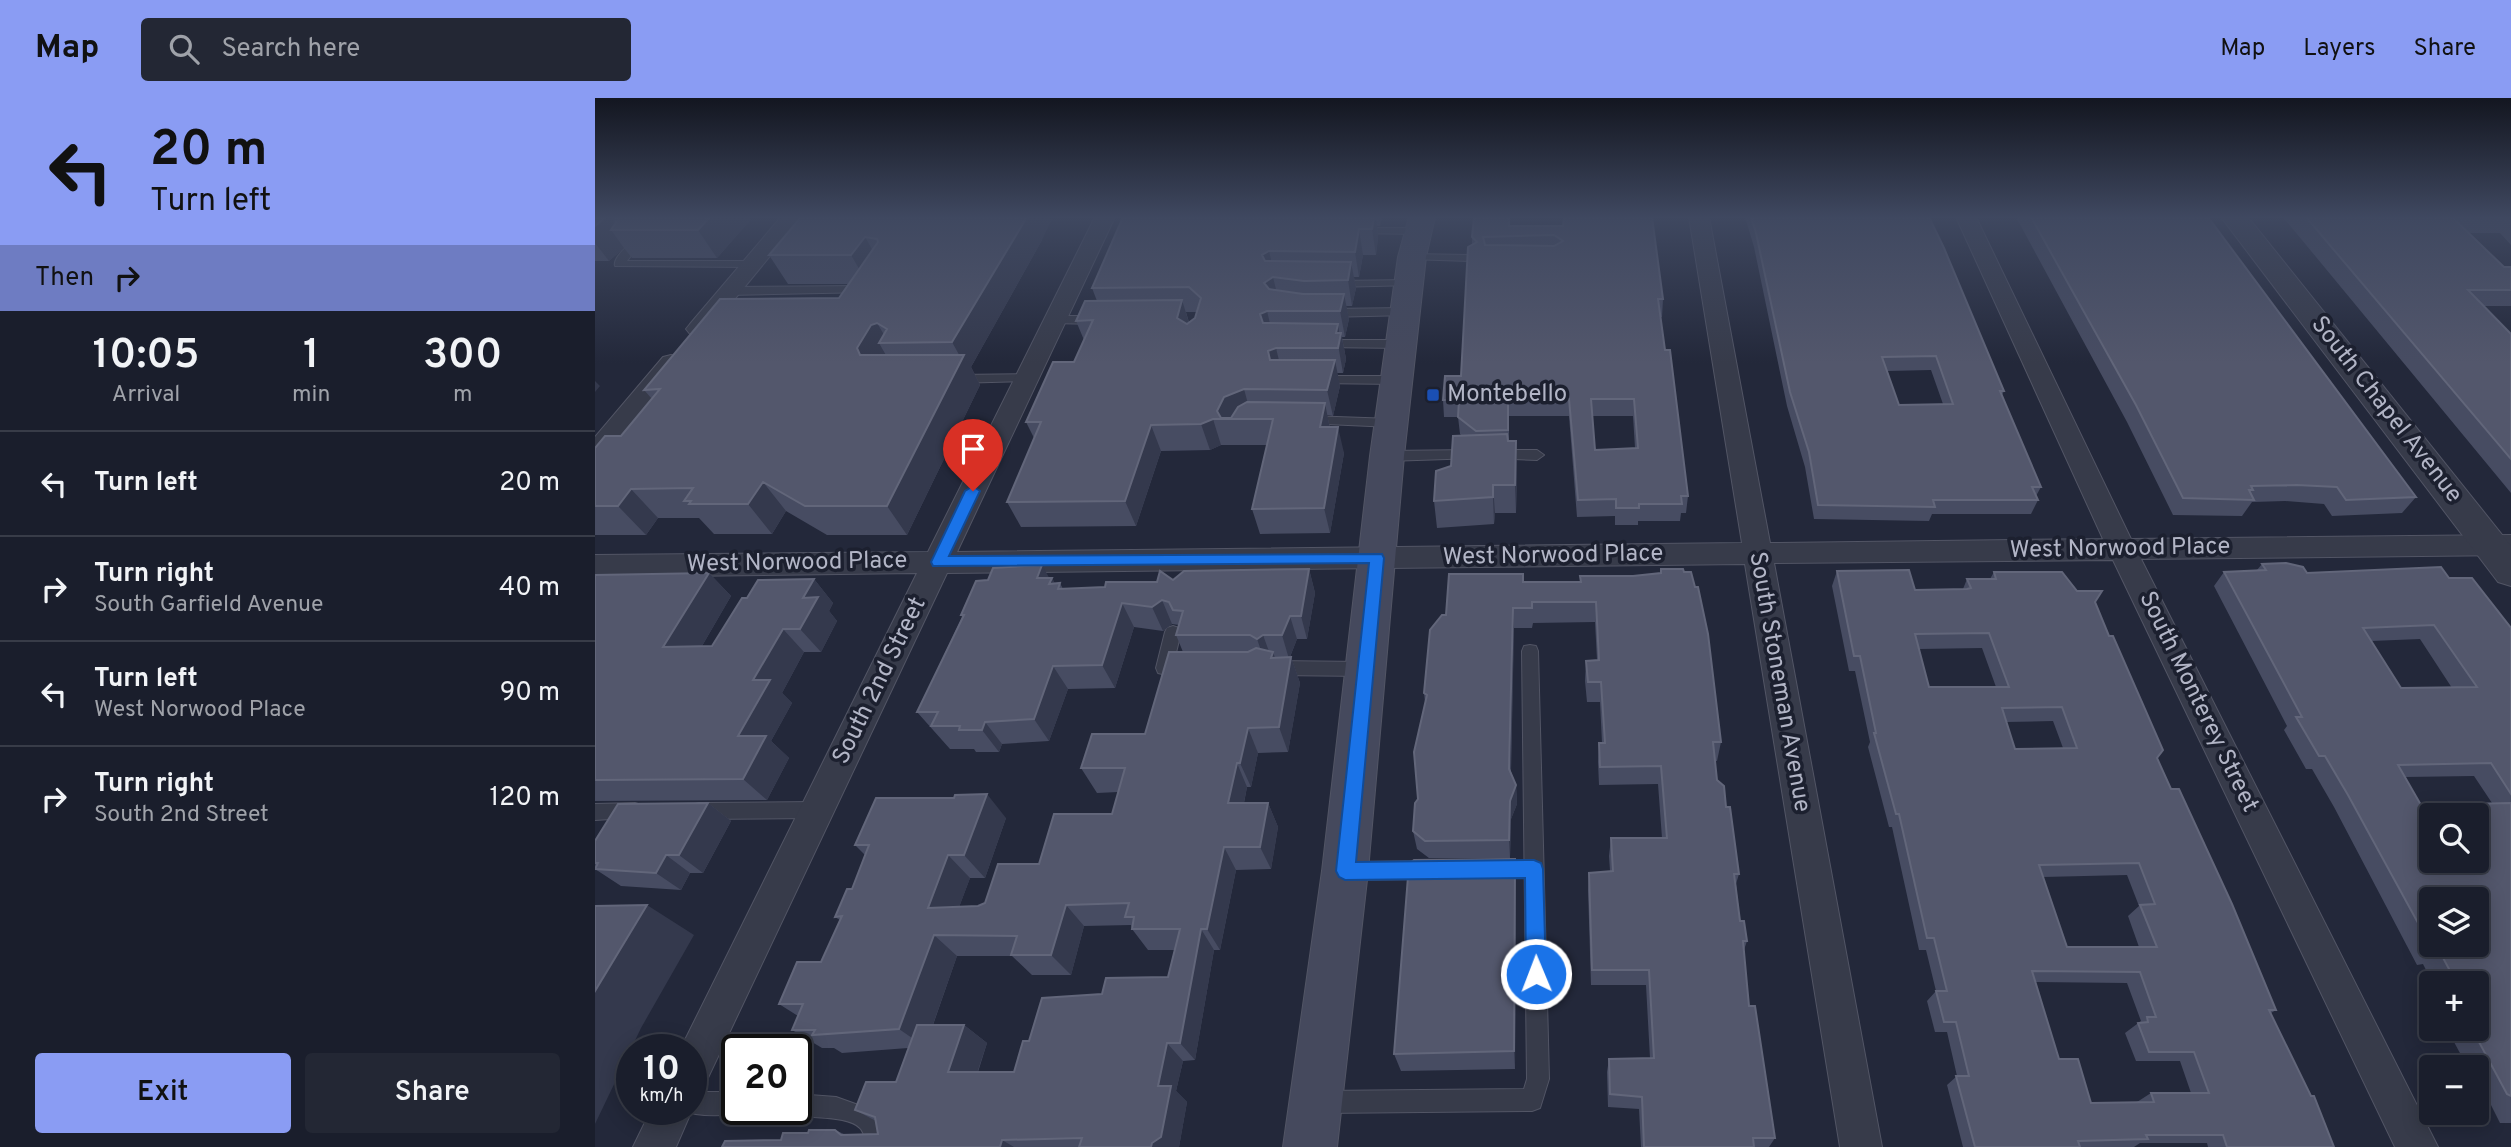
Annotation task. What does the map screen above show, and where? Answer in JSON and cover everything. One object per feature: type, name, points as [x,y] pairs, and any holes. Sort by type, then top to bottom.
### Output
[{"type":"main road","points":[[1310,1147],[1345,871],[1364,669],[1412,266]]},
{"type":"street","points":[[595,454],[749,266]]},
{"type":"street","name":"South 2nd Street","points":[[707,1037],[1081,266]]},
{"type":"street","name":"South Stoneman Avenue","points":[[1707,266],[1860,1147]]},
{"type":"street","name":"South Monterey Street","points":[[1989,266],[2122,549],[2417,1147]]},
{"type":"street","name":"South Chapel Avenue","points":[[2275,266],[2501,545],[2511,572]]},
{"type":"street","name":"West Norwood Place","points":[[595,566],[939,562],[1191,566],[1377,558],[2501,545]]},
{"type":"street","points":[[654,1147],[665,1125]]},
{"type":"lane","points":[[1328,283],[1391,266]]},
{"type":"lane","points":[[1309,313],[1401,266]]},
{"type":"lane","points":[[729,291],[873,290]]},
{"type":"lane","points":[[1055,320],[1118,320]]},
{"type":"lane","points":[[1307,344],[1403,344]]},
{"type":"lane","points":[[935,379],[1027,378]]},
{"type":"lane","points":[[1305,380],[1397,380]]},
{"type":"lane","points":[[1292,420],[1390,440],[1537,455]]},
{"type":"lane","points":[[1173,632],[1164,668],[1204,668]]},
{"type":"lane","points":[[1316,1102],[1532,1100],[1538,1079],[1527,869],[1530,651]]},
{"type":"lane","points":[[1271,668],[1364,669]]},
{"type":"lane","points":[[680,811],[816,810]]},
{"type":"lane","points":[[595,812],[651,811]]},
{"type":"lane","points":[[1345,871],[1454,870]]},
{"type":"lane","points":[[812,1106],[836,1108],[867,1119],[876,1138],[895,1143],[894,1147]]},
{"type":"building","points":[[861,266],[998,266],[952,342],[879,343],[887,329],[877,323],[871,325],[857,348],[860,355],[964,355],[887,506],[805,506],[763,482],[748,504],[689,504],[691,501],[684,501],[693,488],[631,489],[618,506],[595,506],[595,448],[605,436],[621,436],[660,389],[644,390],[720,299],[839,298]]},
{"type":"building","points":[[1102,266],[1350,266],[1348,280],[1304,281],[1273,277],[1264,283],[1269,289],[1303,294],[1344,294],[1340,311],[1267,311],[1260,314],[1263,323],[1338,324],[1336,333],[1341,333],[1338,348],[1276,348],[1268,351],[1270,360],[1335,360],[1327,390],[1244,389],[1224,397],[1217,411],[1221,418],[1231,418],[1238,407],[1247,402],[1325,403],[1320,427],[1338,427],[1324,508],[1252,509],[1273,419],[1213,419],[1201,424],[1151,425],[1125,501],[1007,502],[1041,422],[1026,422],[1053,362],[1074,362],[1093,320],[1076,321],[1085,301],[1182,300],[1177,318],[1187,324],[1195,318],[1201,298],[1189,287],[1092,288]]},
{"type":"building","points":[[1467,266],[1659,266],[1663,299],[1658,299],[1665,350],[1670,350],[1688,496],[1681,496],[1682,504],[1639,504],[1639,508],[1616,508],[1616,499],[1578,500],[1569,399],[1508,399],[1508,430],[1476,431],[1458,417],[1459,400],[1443,400],[1445,376],[1461,376]],"holes":[[[1591,399],[1634,399],[1638,448],[1595,450]]]},
{"type":"building","points":[[1763,266],[1952,266],[2041,487],[2032,487],[2038,500],[1933,500],[1935,507],[1818,505],[1809,452],[1790,392]],"holes":[[[1936,356],[1953,404],[1899,405],[1882,357]]]},
{"type":"building","points":[[2058,266],[2244,266],[2416,497],[2346,500],[2337,487],[2297,485],[2251,486],[2253,490],[2249,490],[2254,500],[2183,498],[2136,405]]},
{"type":"building","points":[[2347,266],[2511,267],[2511,290],[2468,290],[2511,334],[2511,459]]},
{"type":"building","points":[[1507,434],[1508,441],[1516,441],[1515,485],[1493,485],[1493,497],[1434,501],[1436,471],[1451,466],[1453,436]]},
{"type":"building","points":[[2286,563],[2303,567],[2307,573],[2441,567],[2449,578],[2472,578],[2511,628],[2511,794],[2491,763],[2398,765],[2420,803],[2419,873],[2489,873],[2489,803],[2511,803],[2511,1096],[2507,1094],[2489,1061],[2489,1055],[2486,1055],[2478,1041],[2489,1041],[2489,971],[2450,971],[2443,957],[2489,957],[2489,887],[2419,887],[2419,925],[2325,756],[2319,756],[2296,717],[2302,717],[2224,572],[2266,570],[2262,564]],"holes":[[[2434,625],[2477,687],[2401,688],[2363,628]]]},
{"type":"building","points":[[1042,565],[1037,578],[1052,578],[1049,584],[1060,583],[1058,589],[1105,587],[1106,582],[1157,582],[1160,571],[1173,580],[1184,571],[1309,569],[1301,616],[1290,616],[1282,635],[1263,635],[1257,639],[1250,635],[1176,635],[1183,611],[1173,610],[1169,602],[1162,600],[1152,607],[1122,603],[1102,665],[1053,666],[1034,719],[985,722],[982,730],[959,730],[960,726],[931,726],[938,712],[917,712],[964,615],[961,615],[976,581],[988,580],[993,568]]},
{"type":"building","points":[[1661,569],[1683,569],[1684,572],[1691,572],[1695,587],[1698,587],[1708,634],[1721,742],[1713,742],[1717,780],[1724,786],[1726,807],[1730,807],[1739,874],[1734,874],[1740,921],[1744,921],[1747,941],[1743,941],[1749,1006],[1755,1006],[1775,1138],[1753,1138],[1754,1147],[1644,1147],[1642,1097],[1610,1094],[1609,1059],[1654,1058],[1649,970],[1592,970],[1589,873],[1613,871],[1611,838],[1667,838],[1661,766],[1600,767],[1599,743],[1605,743],[1601,682],[1588,682],[1586,661],[1599,660],[1596,602],[1532,602],[1532,608],[1513,608],[1509,769],[1516,785],[1510,801],[1509,840],[1425,841],[1413,831],[1415,803],[1418,799],[1414,752],[1427,695],[1424,693],[1430,630],[1442,615],[1446,615],[1449,574],[1523,574],[1523,582],[1581,582],[1580,576],[1633,576],[1661,573]]},
{"type":"building","points":[[1909,570],[1915,590],[1967,589],[1971,588],[1967,579],[1996,579],[1994,572],[2062,572],[2077,591],[2102,591],[2095,602],[2109,636],[2113,636],[2163,750],[2157,758],[2171,789],[2179,789],[2232,904],[2276,1010],[2269,1010],[2311,1096],[2314,1096],[2334,1147],[2227,1147],[2223,1135],[2146,1135],[2148,1139],[2078,1141],[2080,1147],[1975,1147],[1956,1076],[1969,1076],[1956,1022],[1944,1022],[1936,991],[1947,991],[1934,938],[1927,938],[1899,814],[1896,814],[1874,733],[1860,656],[1854,656],[1837,571]],"holes":[[[1989,633],[2009,687],[1929,687],[1915,634]],[[2062,707],[2077,748],[2015,749],[2002,708]],[[2139,863],[2155,904],[2140,905],[2157,947],[2067,947],[2039,865]],[[2032,971],[2140,972],[2156,1017],[2147,1017],[2148,1022],[2138,1023],[2149,1052],[2194,1052],[2209,1093],[2151,1093],[2154,1102],[2091,1103],[2078,1059],[2059,1059]]]},
{"type":"building","points":[[709,573],[663,647],[712,646],[742,598],[747,598],[758,580],[814,579],[803,598],[818,597],[800,629],[783,629],[753,680],[770,680],[738,736],[766,736],[743,779],[595,780],[595,575]]},
{"type":"building","points":[[1256,648],[1273,652],[1271,658],[1291,657],[1279,727],[1248,728],[1228,803],[1268,803],[1260,847],[1224,847],[1207,929],[1201,929],[1180,1043],[1167,1043],[1158,1086],[1171,1086],[1161,1137],[1152,1143],[1151,1147],[1079,1147],[1082,1138],[1002,1140],[1000,1147],[722,1147],[725,1141],[781,1140],[783,1133],[808,1133],[809,1130],[835,1130],[841,1135],[878,1134],[875,1117],[855,1110],[866,1082],[896,1082],[917,1025],[964,1025],[948,1072],[1014,1072],[1023,1041],[1029,1041],[1042,998],[1102,994],[1106,978],[1168,977],[1180,929],[1132,929],[1134,917],[1125,917],[1129,903],[1066,905],[1051,955],[1011,955],[1017,936],[934,935],[899,1029],[812,1035],[815,1030],[792,1030],[803,1004],[779,1004],[797,962],[821,962],[842,916],[835,917],[847,889],[852,889],[869,845],[855,845],[876,798],[954,798],[955,795],[987,794],[964,855],[948,855],[928,908],[978,906],[985,903],[998,864],[1039,864],[1054,814],[1112,814],[1125,768],[1081,768],[1092,734],[1145,734],[1169,652],[1248,652]]},
{"type":"building","points":[[708,803],[679,855],[666,855],[656,873],[595,869],[598,863],[595,863],[595,841],[618,804]]},
{"type":"building","points":[[1515,859],[1514,1051],[1394,1054],[1409,864],[1414,860]]},
{"type":"building","points":[[647,905],[595,991],[595,906]]},
{"type":"place","name":"Montebello","points":[[1433,395]]},
{"type":"route","points":[[973,491],[939,562],[1377,558],[1345,871],[1534,869],[1536,974]]}]
